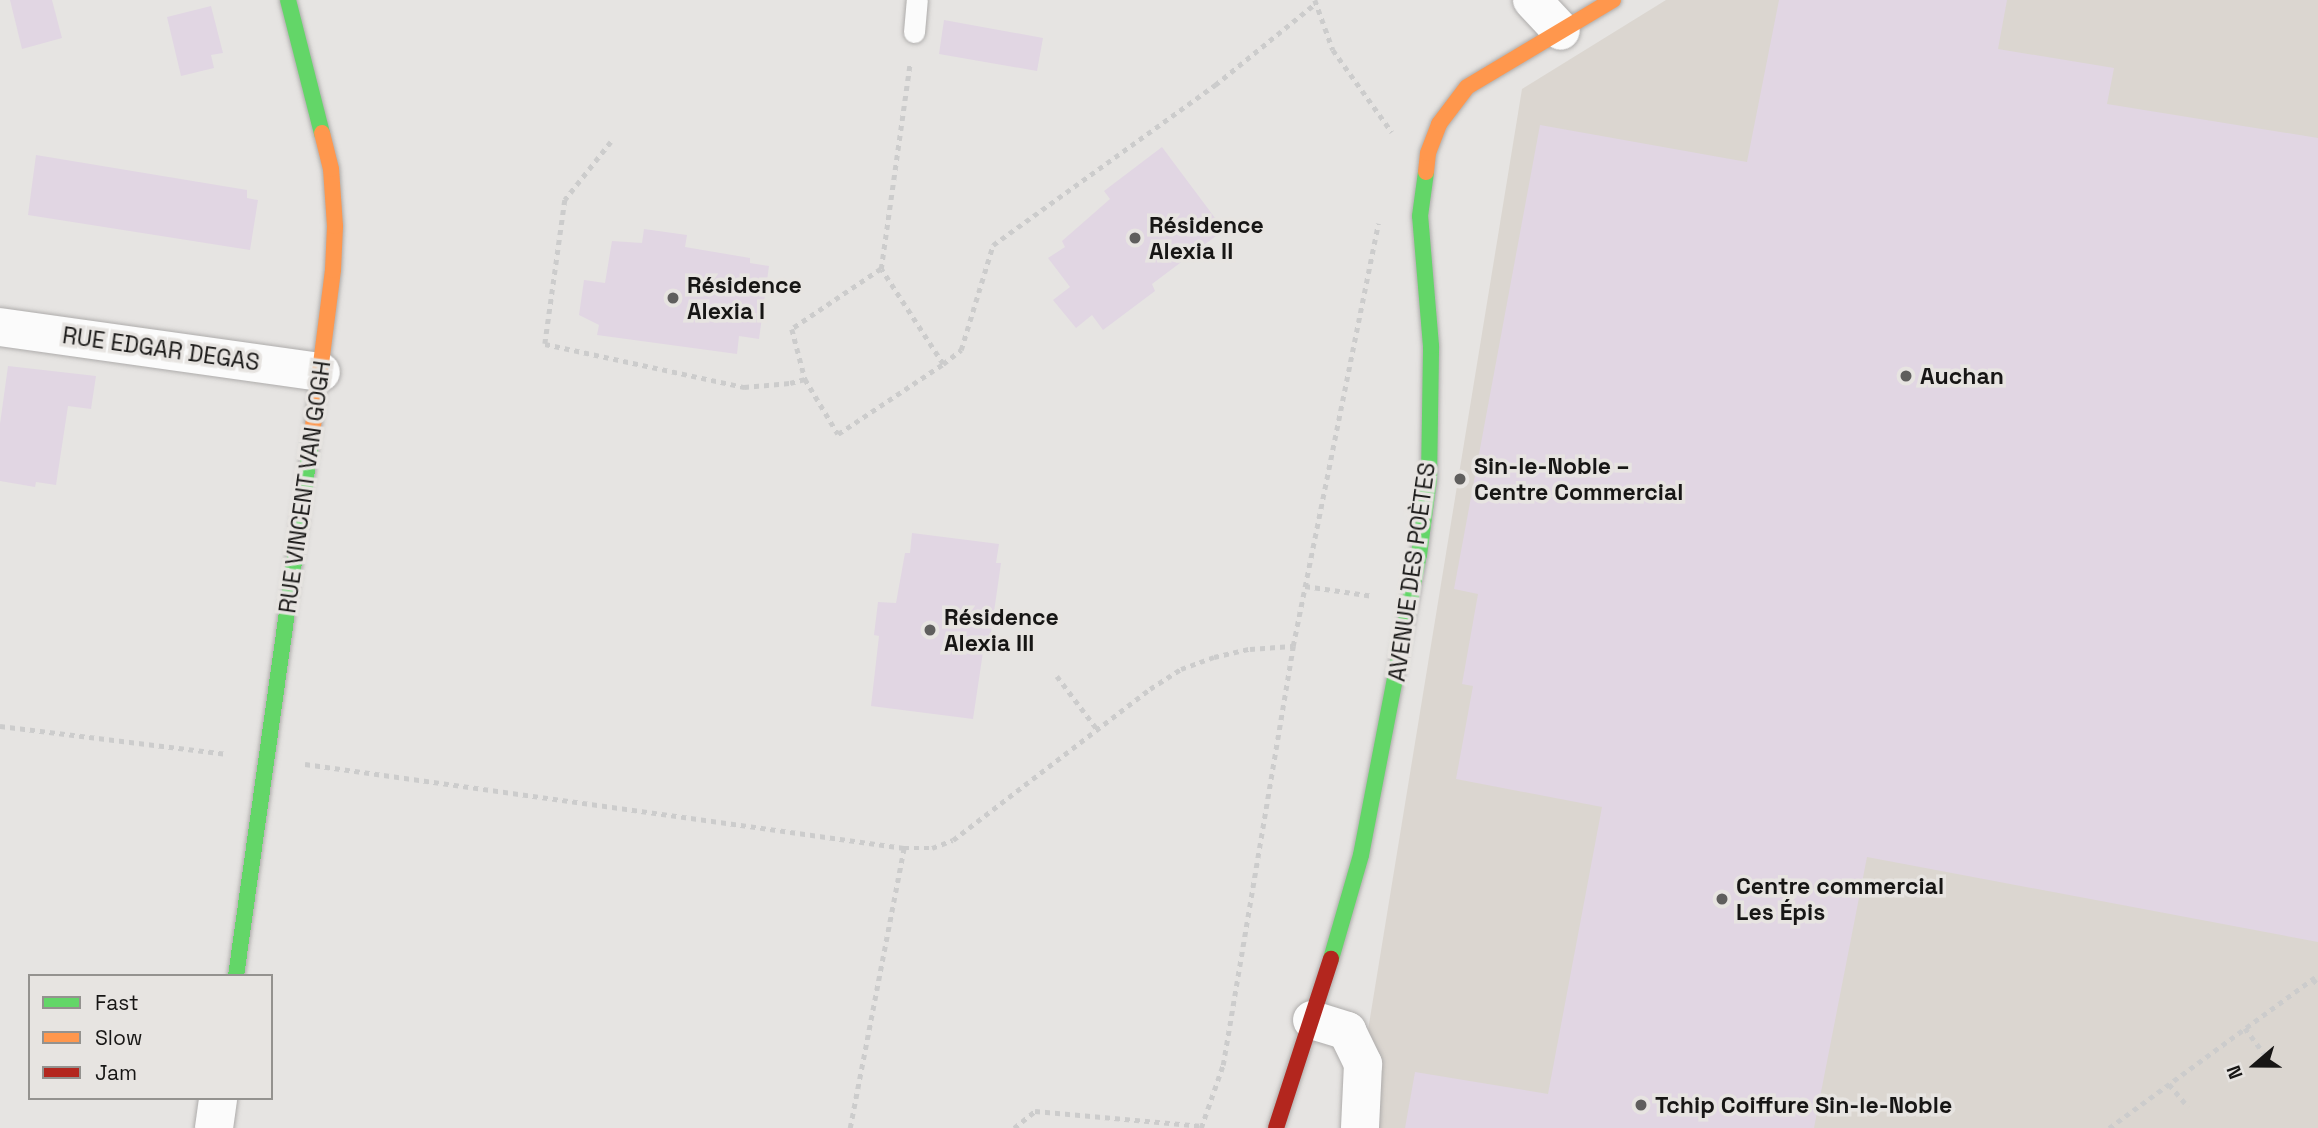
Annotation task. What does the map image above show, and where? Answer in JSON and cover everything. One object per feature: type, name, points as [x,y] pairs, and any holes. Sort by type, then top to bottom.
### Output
[{"type":"street","name":"RUE VINCENT VAN GOGH","points":[[236,974],[268,759],[333,270],[334,202],[326,141],[288,0]]},
{"type":"street","points":[[1532,0],[1562,31]]},
{"type":"street","name":"AVENUE DES POÈTES","points":[[1276,1128],[1312,1020],[1361,855],[1412,601],[1429,456],[1431,346],[1420,216],[1424,175],[1439,124],[1458,97],[1481,76],[1613,0]]},
{"type":"street","name":"RUE EDGAR DEGAS","points":[[0,327],[321,372]]},
{"type":"street","points":[[1312,1020],[1347,1031],[1363,1063],[1360,1128]]},
{"type":"street","points":[[214,1128],[218,1100]]},
{"type":"lane","points":[[914,32],[917,0]]},
{"type":"path","points":[[881,269],[792,329],[805,379],[838,434],[961,351],[993,245],[1215,85],[1316,2],[1333,50],[1424,175]]},
{"type":"path","points":[[914,32],[881,269],[943,364]]},
{"type":"path","points":[[611,142],[565,200],[545,344],[744,387],[805,379]]},
{"type":"path","points":[[1014,1128],[1035,1111],[1202,1127],[1225,1052],[1293,646],[1378,218]]},
{"type":"path","points":[[1305,586],[1412,601]]},
{"type":"path","points":[[0,726],[268,759],[904,848],[932,848],[953,840],[1097,729],[1181,669],[1214,657],[1250,649],[1293,646]]},
{"type":"path","points":[[1057,676],[1097,729]]},
{"type":"path","points":[[850,1128],[904,848]]},
{"type":"path","points":[[2109,1128],[2316,977],[2318,985]]},
{"type":"path","points":[[2245,1028],[2268,1058]]},
{"type":"path","points":[[2169,1084],[2188,1107]]},
{"type":"shaded area","points":[[1666,0],[2318,0],[2318,1128],[1352,1128],[1522,89]]},
{"type":"building","points":[[10,0],[52,0],[62,38],[22,49]]},
{"type":"building","name":"Auchan","points":[[1779,0],[2007,0],[1998,49],[2114,68],[2107,104],[2318,138],[2318,942],[1867,857],[1814,1128],[1405,1128],[1415,1072],[1548,1094],[1602,807],[1456,779],[1473,686],[1462,684],[1478,594],[1454,589],[1540,125],[1747,162]]},
{"type":"building","points":[[211,6],[223,53],[211,55],[214,68],[181,76],[167,17]]},
{"type":"building","points":[[944,20],[1043,38],[1037,71],[939,54]]},
{"type":"building","name":"Résidence Alexia II","points":[[1162,147],[1224,230],[1152,284],[1155,291],[1103,330],[1092,315],[1076,328],[1053,300],[1070,287],[1048,258],[1065,247],[1062,241],[1110,199],[1104,191]]},
{"type":"building","points":[[36,155],[247,190],[247,198],[258,200],[250,250],[28,215]]},
{"type":"building","name":"Résidence Alexia I","points":[[644,229],[687,235],[685,247],[750,258],[750,263],[769,266],[759,339],[739,336],[737,354],[597,335],[599,325],[579,315],[584,280],[605,283],[612,241],[642,243]]},
{"type":"building","points":[[8,366],[96,376],[91,409],[68,406],[56,485],[36,482],[35,487],[0,481],[0,424]]},
{"type":"building","name":"Résidence Alexia III","points":[[912,533],[999,544],[996,563],[1001,563],[993,619],[988,652],[983,652],[973,719],[871,706],[879,636],[874,635],[878,602],[896,603],[905,553],[910,553]]},
{"type":"traffic: fast","points":[[288,0],[322,133]]},
{"type":"traffic: fast","points":[[1331,959],[1361,855],[1419,555],[1429,479],[1431,346],[1420,216],[1426,172]]},
{"type":"traffic: fast","points":[[236,974],[312,434]]},
{"type":"traffic: slow","points":[[1426,172],[1428,153],[1439,124],[1467,87],[1613,0]]},
{"type":"traffic: slow","points":[[312,434],[333,270],[335,226],[331,169],[322,133]]},
{"type":"traffic: jam","points":[[1276,1128],[1331,959]]},
{"type":"place","name":"Résidence Alexia II","points":[[1135,238]]},
{"type":"place","name":"Résidence Alexia I","points":[[673,298]]},
{"type":"place","name":"Auchan","points":[[1906,376]]},
{"type":"place","name":"Sin-le-Noble – Centre Commercial","points":[[1460,479]]},
{"type":"place","name":"Résidence Alexia III","points":[[930,630]]},
{"type":"place","name":"Centre commercial Les Épis","points":[[1722,899]]},
{"type":"place","name":"Tchip Coiffure Sin-le-Noble","points":[[1641,1105]]}]
